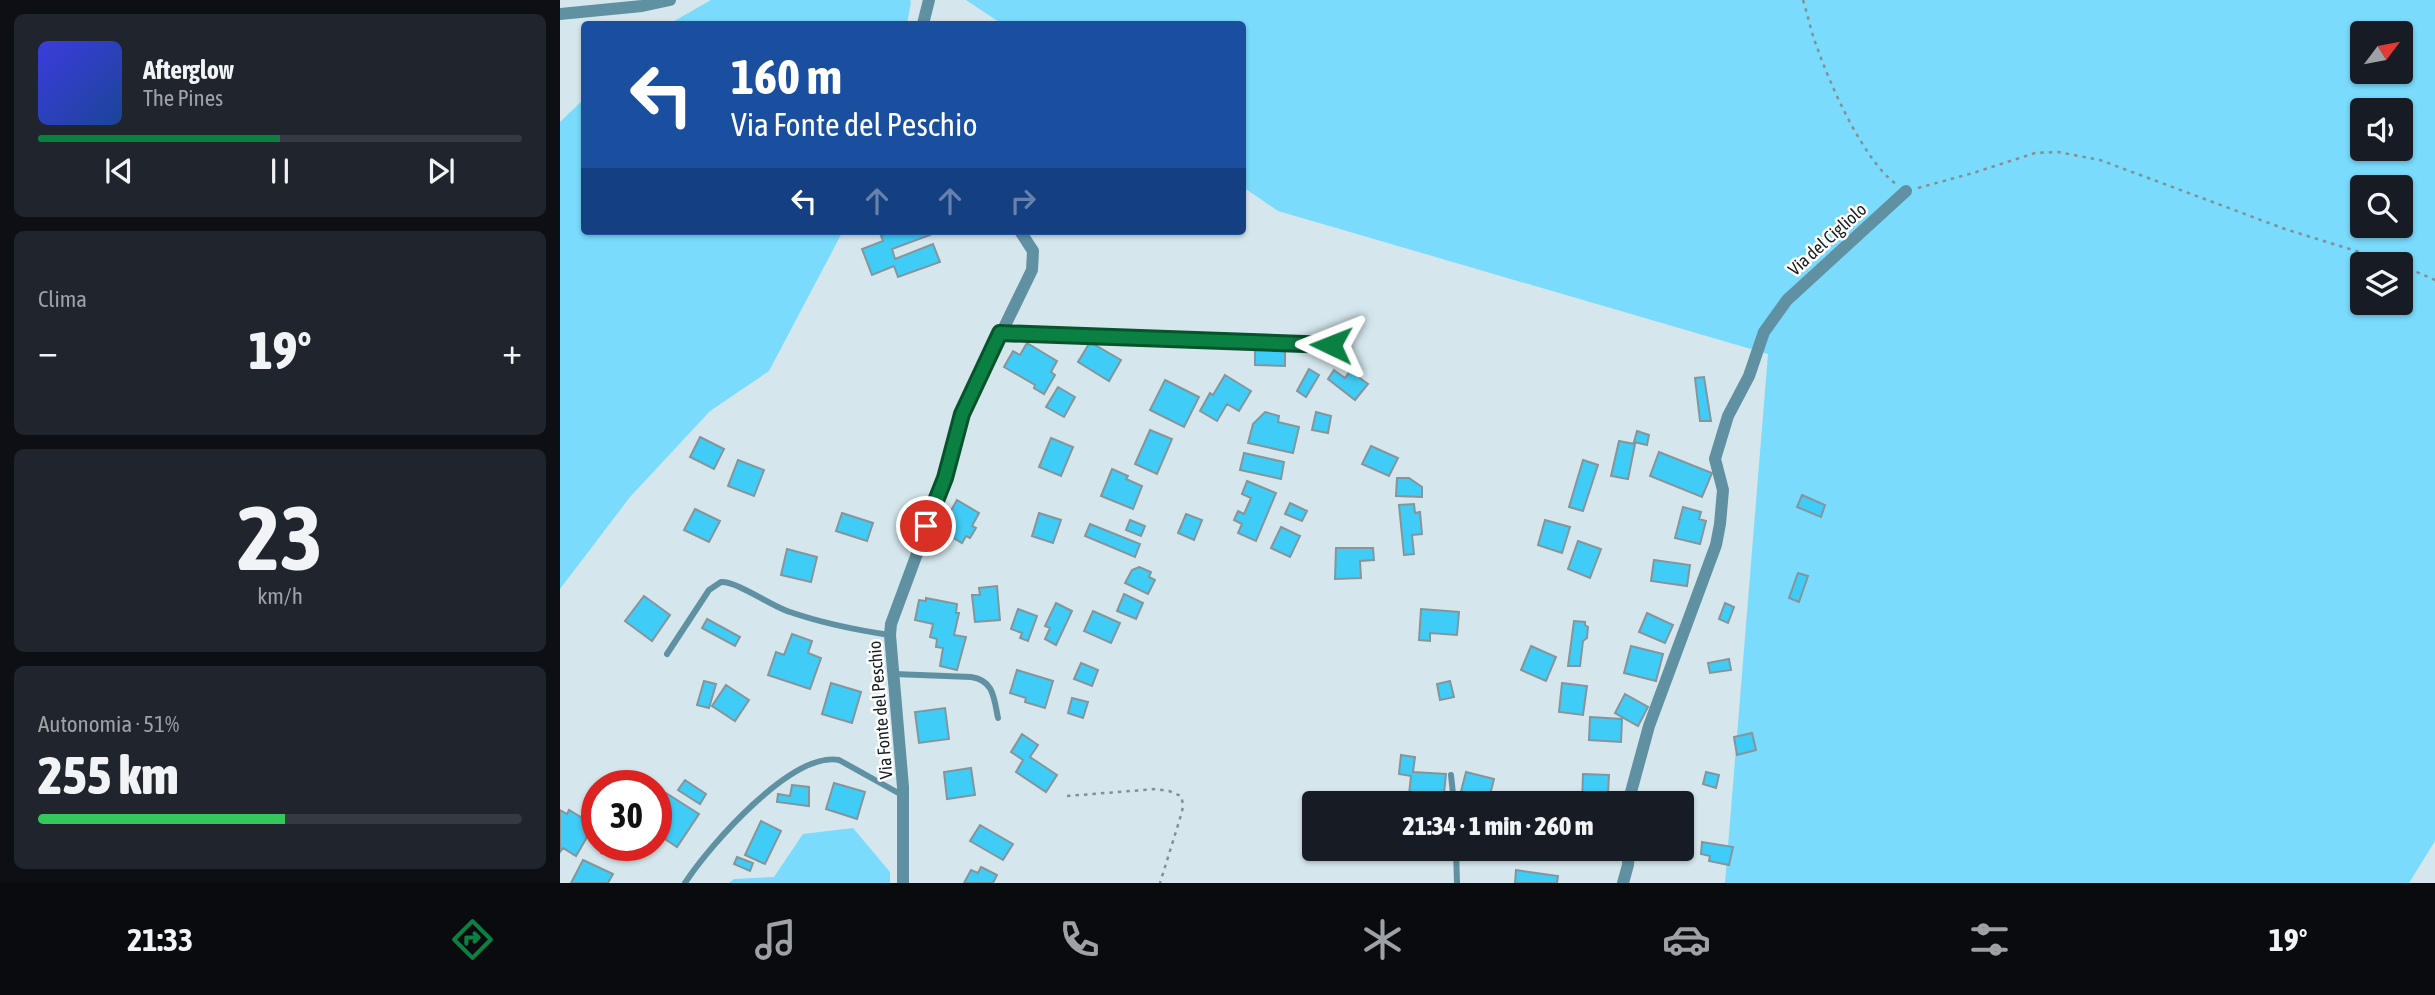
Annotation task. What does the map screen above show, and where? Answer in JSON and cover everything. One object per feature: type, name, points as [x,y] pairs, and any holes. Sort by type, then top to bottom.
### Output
[{"type":"street","points":[[560,14],[642,6],[670,0]]},
{"type":"street","points":[[924,21],[929,0]]},
{"type":"street","name":"Via del Cigliolo","points":[[1631,791],[1649,726],[1716,545],[1723,490],[1715,459],[1728,416],[1749,376],[1760,340],[1770,320],[1787,300],[1906,191]]},
{"type":"street","name":"Via Fonte del Peschio","points":[[903,883],[904,796],[890,635],[897,603],[945,478],[962,414],[1033,265],[1033,251],[1023,235]]},
{"type":"street","points":[[1000,333],[1331,345]]},
{"type":"street","points":[[1623,883],[1628,861]]},
{"type":"lane","points":[[667,654],[704,597],[712,587],[721,582],[732,583],[791,613],[856,630],[890,635]]},
{"type":"lane","points":[[894,674],[982,679],[993,692],[998,718]]},
{"type":"lane","points":[[685,883],[704,858],[761,796],[813,763],[829,758],[839,760],[904,796]]},
{"type":"lane","points":[[1451,775],[1453,791]]},
{"type":"lane","points":[[1456,861],[1457,883]]},
{"type":"path","points":[[1802,0],[1821,60],[1864,146],[1884,174],[1906,191],[2035,153],[2058,152],[2100,160],[2285,229],[2358,252]]},
{"type":"path","points":[[2413,271],[2435,280]]},
{"type":"path","points":[[1067,796],[1156,789],[1181,796],[1183,809],[1160,883]]},
{"type":"shaded area","points":[[711,0],[911,2],[908,21],[674,21]]},
{"type":"shaded area","points":[[966,0],[2435,0],[2435,841],[2409,883],[1725,883],[1768,354],[1278,211],[1246,189],[1246,21],[998,21]]},
{"type":"shaded area","points":[[581,102],[581,235],[841,235],[769,371],[710,411],[630,497],[560,589],[560,122]]},
{"type":"shaded area","points":[[853,828],[890,872],[890,883],[729,883],[734,879],[774,877],[803,834]]},
{"type":"building","points":[[930,235],[892,249],[895,259],[933,244],[940,262],[898,277],[894,266],[872,275],[862,249],[883,241],[881,236]]},
{"type":"building","points":[[1090,342],[1121,360],[1109,381],[1078,362]]},
{"type":"building","points":[[1027,343],[1057,361],[1051,372],[1055,375],[1044,394],[1034,388],[1035,385],[1004,367],[1013,351],[1020,355]]},
{"type":"building","points":[[1255,349],[1285,349],[1285,366],[1255,365]]},
{"type":"building","points":[[1309,369],[1319,375],[1306,397],[1297,391]]},
{"type":"building","points":[[1334,370],[1345,378],[1350,371],[1368,384],[1355,400],[1328,379]]},
{"type":"building","points":[[1225,375],[1251,391],[1239,411],[1227,404],[1217,421],[1200,411]]},
{"type":"building","points":[[1704,377],[1711,421],[1700,421],[1695,378]]},
{"type":"building","points":[[1165,380],[1199,397],[1184,427],[1150,410]]},
{"type":"building","points":[[1058,387],[1075,397],[1064,417],[1046,407]]},
{"type":"building","points":[[1265,412],[1279,416],[1278,422],[1299,427],[1293,453],[1248,443],[1253,424]]},
{"type":"building","points":[[1316,412],[1331,416],[1328,433],[1312,430]]},
{"type":"building","points":[[1150,430],[1172,439],[1157,474],[1135,464]]},
{"type":"building","points":[[1637,431],[1649,435],[1647,445],[1634,442]]},
{"type":"building","points":[[700,437],[724,449],[714,469],[690,457]]},
{"type":"building","points":[[1051,438],[1073,447],[1061,476],[1039,467]]},
{"type":"building","points":[[1619,441],[1635,444],[1628,479],[1611,476]]},
{"type":"building","points":[[1371,446],[1398,458],[1389,476],[1362,464]]},
{"type":"building","points":[[1659,452],[1712,473],[1702,497],[1650,476]]},
{"type":"building","points":[[1244,453],[1284,462],[1281,479],[1240,470]]},
{"type":"building","points":[[738,460],[764,470],[754,496],[728,486]]},
{"type":"building","points":[[1583,460],[1598,465],[1583,511],[1569,507]]},
{"type":"building","points":[[1112,469],[1142,486],[1133,509],[1101,496]]},
{"type":"building","points":[[1397,478],[1409,478],[1422,487],[1422,497],[1396,496]]},
{"type":"building","points":[[1247,481],[1276,493],[1256,541],[1238,533],[1242,524],[1234,520],[1238,511],[1244,514],[1251,498],[1242,494]]},
{"type":"building","points":[[1802,495],[1825,505],[1821,517],[1797,507]]},
{"type":"building","points":[[957,500],[979,513],[972,526],[976,528],[970,538],[966,536],[962,543],[940,530]]},
{"type":"building","points":[[1290,503],[1307,511],[1302,521],[1285,514]]},
{"type":"building","points":[[1414,504],[1415,513],[1420,512],[1422,534],[1412,535],[1414,554],[1404,555],[1399,505]]},
{"type":"building","points":[[1683,507],[1701,512],[1699,519],[1706,521],[1700,544],[1675,538]]},
{"type":"building","points":[[695,509],[720,521],[709,542],[684,530]]},
{"type":"building","points":[[842,513],[873,523],[867,541],[836,531]]},
{"type":"building","points":[[1039,513],[1061,520],[1053,543],[1032,536]]},
{"type":"building","points":[[1186,514],[1202,520],[1194,540],[1178,533]]},
{"type":"building","points":[[1130,520],[1145,526],[1141,536],[1126,530]]},
{"type":"building","points":[[1545,520],[1570,527],[1562,553],[1538,545]]},
{"type":"building","points":[[1090,524],[1140,544],[1135,557],[1085,536]]},
{"type":"building","points":[[1281,527],[1300,536],[1290,557],[1271,548]]},
{"type":"building","points":[[1578,541],[1601,549],[1590,578],[1568,569]]},
{"type":"building","points":[[1336,548],[1373,548],[1374,560],[1360,561],[1361,578],[1335,579]]},
{"type":"building","points":[[787,549],[817,557],[811,582],[781,575]]},
{"type":"building","points":[[1654,560],[1690,565],[1687,586],[1651,581]]},
{"type":"building","points":[[1139,567],[1151,572],[1149,577],[1155,580],[1148,594],[1125,583],[1132,570]]},
{"type":"building","points":[[1798,573],[1808,576],[1799,602],[1789,598]]},
{"type":"building","points":[[997,586],[1000,620],[975,622],[972,595],[980,595],[979,588]]},
{"type":"building","points":[[1124,594],[1143,603],[1136,619],[1117,611]]},
{"type":"building","points":[[644,596],[670,615],[652,641],[625,621]]},
{"type":"building","points":[[926,598],[957,604],[956,613],[959,613],[954,635],[966,637],[957,670],[940,666],[943,648],[936,647],[937,639],[930,637],[933,624],[915,620],[919,600],[926,601]]},
{"type":"building","points":[[1056,603],[1072,611],[1056,645],[1045,639],[1050,628],[1045,626]]},
{"type":"building","points":[[1725,603],[1734,607],[1728,623],[1719,619]]},
{"type":"building","points":[[1018,609],[1037,616],[1028,641],[1020,638],[1022,633],[1011,629]]},
{"type":"building","points":[[1421,609],[1459,612],[1457,635],[1430,633],[1430,641],[1419,640]]},
{"type":"building","points":[[1093,611],[1120,623],[1111,643],[1084,631]]},
{"type":"building","points":[[1647,613],[1673,625],[1665,643],[1639,632]]},
{"type":"building","points":[[707,619],[740,637],[735,646],[702,628]]},
{"type":"building","points":[[1574,621],[1585,622],[1588,627],[1587,638],[1583,641],[1580,666],[1568,666]]},
{"type":"building","points":[[792,634],[812,641],[808,653],[821,658],[810,689],[768,675],[776,652],[784,655]]},
{"type":"building","points":[[1531,646],[1556,657],[1546,681],[1521,670]]},
{"type":"building","points":[[1631,646],[1663,654],[1656,681],[1624,673]]},
{"type":"building","points":[[1729,659],[1731,670],[1710,673],[1708,663]]},
{"type":"building","points":[[1081,663],[1098,670],[1092,686],[1074,679]]},
{"type":"building","points":[[1017,670],[1053,681],[1045,708],[1025,702],[1026,698],[1010,693]]},
{"type":"building","points":[[704,681],[716,684],[709,708],[697,705]]},
{"type":"building","points":[[1450,681],[1454,697],[1440,700],[1437,684]]},
{"type":"building","points":[[831,683],[861,692],[852,723],[822,714]]},
{"type":"building","points":[[1562,683],[1587,686],[1583,715],[1559,712]]},
{"type":"building","points":[[726,685],[749,700],[735,721],[712,706]]},
{"type":"building","points":[[1625,694],[1648,707],[1638,726],[1615,713]]},
{"type":"building","points":[[1072,698],[1088,702],[1083,718],[1068,713]]},
{"type":"building","points":[[945,708],[949,739],[919,743],[915,712]]},
{"type":"building","points":[[1590,717],[1622,719],[1621,742],[1589,740]]},
{"type":"building","points":[[1752,733],[1756,750],[1737,755],[1734,737]]},
{"type":"building","points":[[1022,734],[1038,745],[1030,757],[1057,775],[1046,792],[1016,772],[1023,760],[1011,752]]},
{"type":"building","points":[[1401,755],[1415,757],[1413,772],[1446,774],[1444,791],[1409,791],[1411,776],[1399,774]]},
{"type":"building","points":[[971,768],[975,795],[947,799],[944,772]]},
{"type":"building","points":[[1466,772],[1494,779],[1491,791],[1461,791]]},
{"type":"building","points":[[1706,772],[1719,775],[1716,788],[1703,784]]},
{"type":"building","points":[[1583,774],[1609,775],[1608,791],[1582,791]]},
{"type":"building","points":[[685,780],[706,794],[700,804],[678,790]]},
{"type":"building","points":[[834,783],[865,792],[857,819],[826,809]]},
{"type":"building","points":[[792,785],[809,787],[809,806],[777,802],[778,794],[790,796]]},
{"type":"building","points":[[672,797],[699,814],[677,847],[672,844]]},
{"type":"building","points":[[560,810],[567,814],[569,810],[581,817],[581,847],[576,856],[563,848],[560,852]]},
{"type":"building","points":[[761,821],[781,831],[765,864],[745,855]]},
{"type":"building","points":[[980,825],[1013,844],[1003,860],[970,841]]},
{"type":"building","points":[[1702,842],[1733,847],[1729,865],[1709,861],[1710,856],[1701,854]]},
{"type":"building","points":[[737,857],[753,863],[750,871],[734,864]]},
{"type":"building","points":[[582,861],[613,874],[608,883],[571,883]]},
{"type":"building","points":[[981,867],[997,875],[993,883],[964,883],[971,870],[978,873]]},
{"type":"building","points":[[1516,870],[1558,876],[1557,883],[1515,883]]},
{"type":"route","points":[[926,526],[945,478],[962,414],[1000,333],[1331,345]]}]
